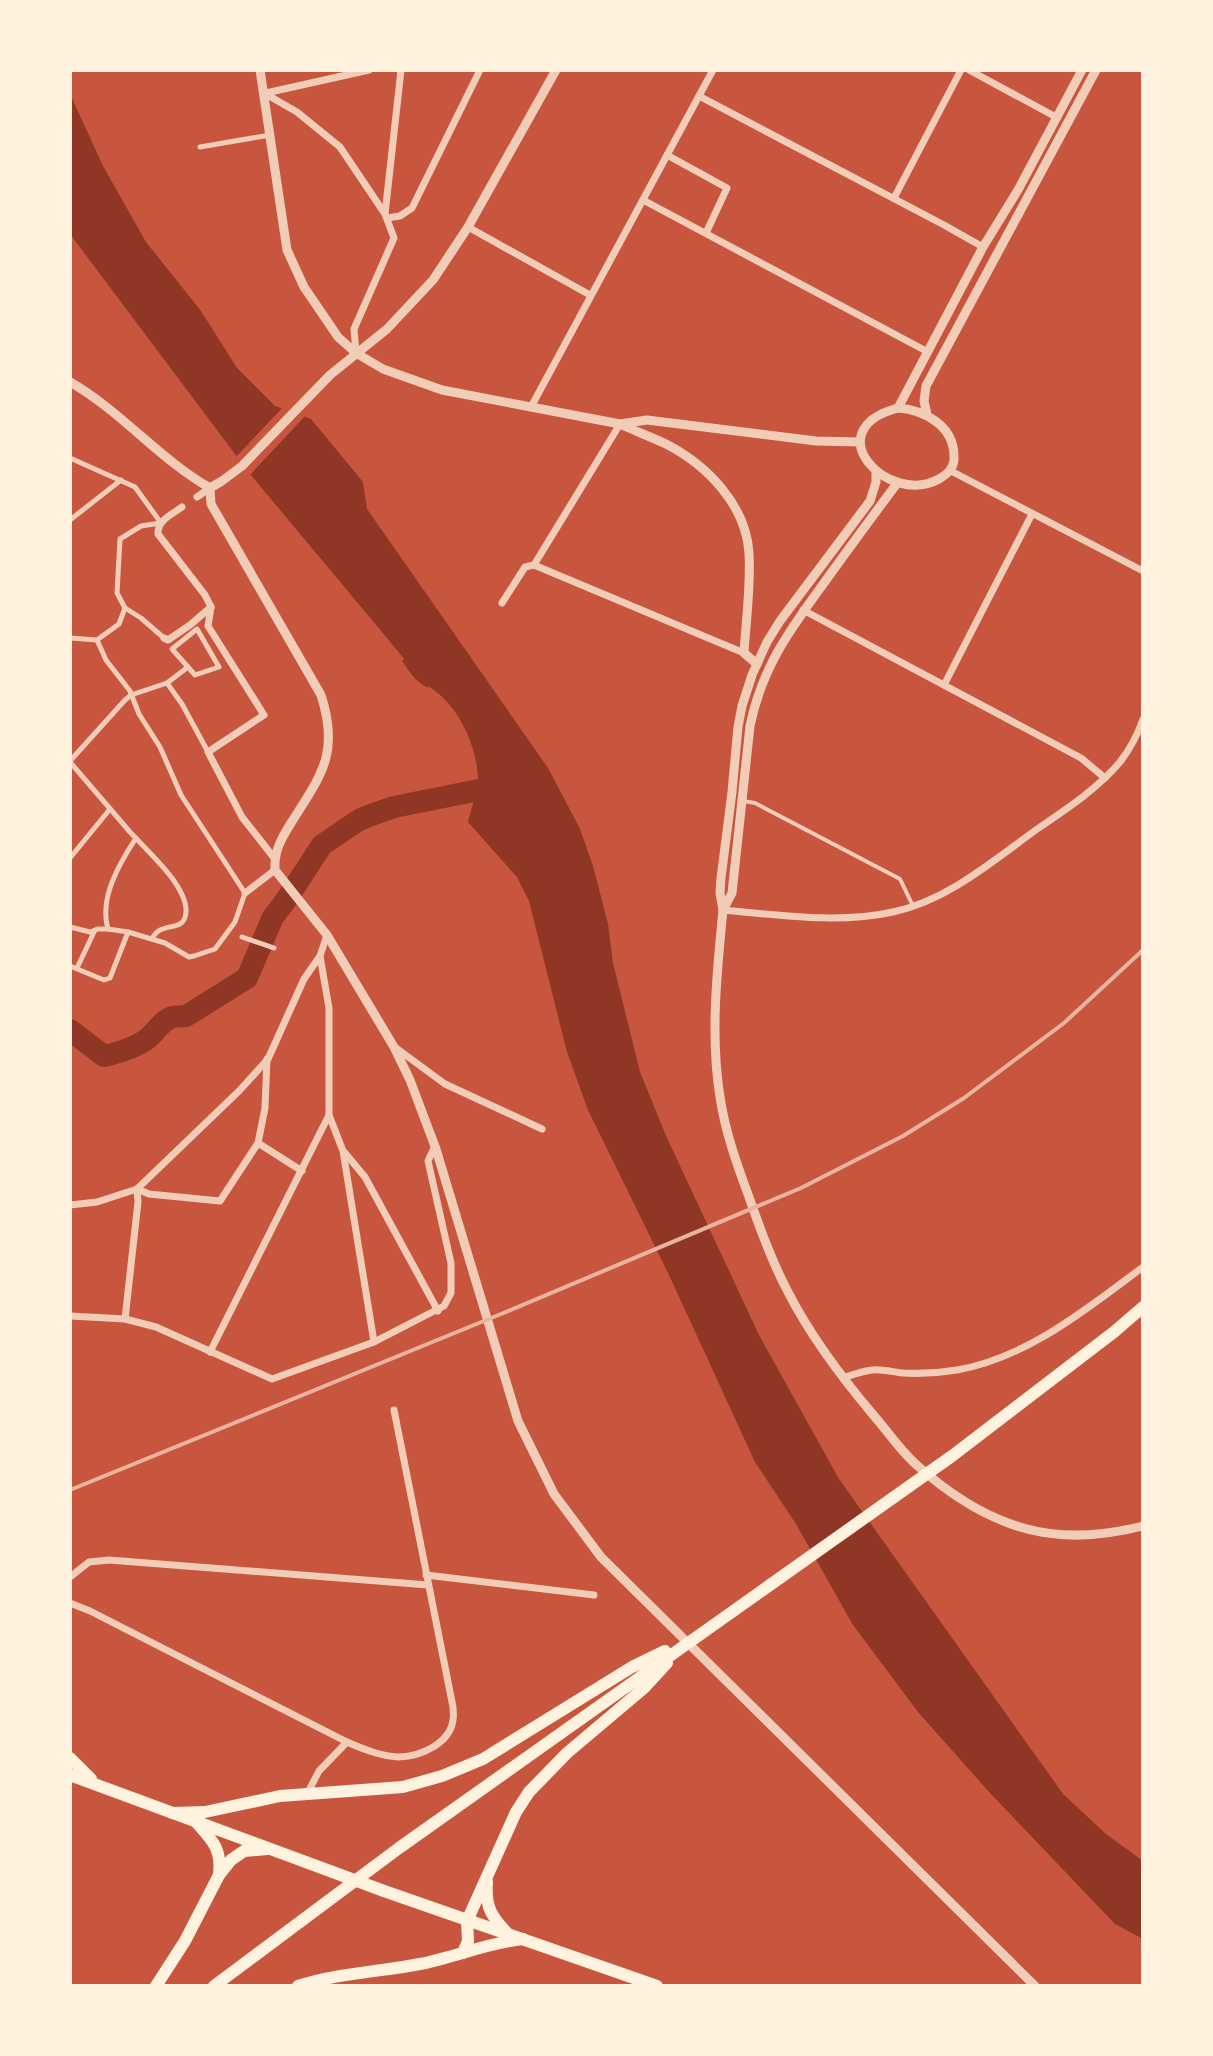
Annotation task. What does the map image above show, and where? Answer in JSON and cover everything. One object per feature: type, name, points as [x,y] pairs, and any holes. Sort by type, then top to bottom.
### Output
[{"type":"main road","points":[[214,1986],[399,1848],[952,1456],[1143,1307]]},
{"type":"main road","points":[[172,1813],[205,1812],[280,1796],[403,1787],[442,1776],[483,1759],[632,1667],[700,1633]]},
{"type":"main road","points":[[463,1953],[468,1941],[467,1921],[516,1812],[529,1792],[567,1753],[644,1688],[686,1643]]},
{"type":"main road","points":[[70,1758],[104,1788]]},
{"type":"main road","points":[[70,1775],[467,1921],[657,1986]]},
{"type":"main road","points":[[196,1822],[215,1844],[221,1863],[219,1875]]},
{"type":"main road","points":[[156,1986],[185,1941],[219,1875],[231,1860],[244,1851],[267,1849]]},
{"type":"main road","points":[[487,1875],[486,1902],[494,1919],[508,1934]]},
{"type":"main road","points":[[298,1986],[322,1978],[417,1965],[523,1939]]},
{"type":"street","points":[[260,70],[287,250],[304,287],[338,337],[356,353],[383,369],[442,390],[620,424],[667,445],[696,463],[731,501],[741,520],[749,550],[744,653]]},
{"type":"street","points":[[264,93],[369,70]]},
{"type":"street","points":[[386,216],[401,70]]},
{"type":"street","points":[[386,216],[400,216],[412,208],[480,70]]},
{"type":"street","points":[[197,497],[242,466],[330,375],[387,329],[433,280],[468,227],[556,70]]},
{"type":"street","points":[[531,407],[713,70]]},
{"type":"street","points":[[894,198],[961,70]]},
{"type":"street","points":[[969,70],[1056,117]]},
{"type":"street","points":[[898,408],[1082,70]]},
{"type":"street","points":[[927,415],[924,401],[926,386],[1096,70]]},
{"type":"street","points":[[264,93],[297,112],[340,147],[386,216],[394,238],[354,329],[356,353]]},
{"type":"street","points":[[699,96],[983,247]]},
{"type":"street","points":[[200,147],[270,135]]},
{"type":"street","points":[[667,155],[727,188],[706,233]]},
{"type":"street","points":[[643,200],[928,352]]},
{"type":"street","points":[[468,227],[590,295]]},
{"type":"street","points":[[70,382],[90,393],[127,422],[188,476],[211,487]]},
{"type":"street","points":[[898,408],[927,415],[944,428],[951,439],[954,461],[951,471],[927,484],[911,485],[876,472],[863,454],[860,442],[867,423],[883,412],[898,408]]},
{"type":"street","points":[[620,424],[647,420],[816,441],[860,442]]},
{"type":"street","points":[[534,565],[620,424]]},
{"type":"street","points":[[70,458],[135,487],[161,523]]},
{"type":"street","points":[[951,471],[1143,571]]},
{"type":"street","points":[[876,472],[870,501],[767,642],[742,706],[721,878],[723,910],[714,1030],[720,1100],[728,1133],[760,1229],[808,1328],[843,1378],[917,1466],[984,1513],[1037,1532],[1068,1536],[1121,1532],[1143,1526]]},
{"type":"street","points":[[70,520],[121,480]]},
{"type":"street","points":[[723,910],[732,893],[754,709],[775,654],[803,610],[898,482]]},
{"type":"street","points":[[70,927],[90,932],[108,929],[128,932],[165,943],[189,957],[215,949],[235,922],[245,893],[275,864],[276,849],[325,764],[329,748],[327,717],[321,695],[211,504],[211,487]]},
{"type":"street","points":[[182,507],[161,523],[158,534],[205,595],[211,607],[208,626],[264,715],[208,752]]},
{"type":"street","points":[[944,685],[1032,514]]},
{"type":"street","points":[[161,523],[141,526],[120,539],[117,593],[125,608],[168,640],[211,607]]},
{"type":"street","points":[[502,603],[525,567],[534,565],[744,653],[757,664]]},
{"type":"street","points":[[70,638],[97,640],[119,624],[125,608]]},
{"type":"street","points":[[803,610],[1081,758],[1105,778]]},
{"type":"street","points":[[197,629],[219,667],[195,675],[188,667],[172,649],[197,629]]},
{"type":"street","points":[[97,640],[106,660],[130,691],[139,714],[173,772],[181,795],[245,893]]},
{"type":"street","points":[[152,939],[164,927],[174,928],[181,923],[186,913],[185,903],[171,877],[71,764],[131,695],[167,683],[188,667]]},
{"type":"street","points":[[167,683],[182,704],[242,817],[282,879],[327,935],[394,1047],[435,1146],[518,1421],[554,1494],[601,1557],[1035,1986]]},
{"type":"street","points":[[723,910],[853,918],[894,912],[946,891],[977,872],[1105,778],[1123,758],[1143,719]]},
{"type":"street","points":[[70,858],[110,809]]},
{"type":"street","points":[[108,929],[105,909],[113,882],[121,861],[136,838]]},
{"type":"street","points":[[95,930],[73,967],[104,980],[110,978],[128,932]]},
{"type":"street","points":[[70,1205],[97,1202],[137,1189],[239,1091],[268,1059],[304,979],[320,956],[327,935]]},
{"type":"street","points":[[242,937],[274,948]]},
{"type":"street","points":[[320,956],[329,1008],[329,1115],[343,1151],[374,1342]]},
{"type":"street","points":[[394,1047],[445,1084],[542,1129]]},
{"type":"street","points":[[137,1189],[149,1194],[220,1201],[258,1143],[265,1108],[268,1059]]},
{"type":"street","points":[[210,1352],[329,1115]]},
{"type":"street","points":[[258,1143],[302,1171]]},
{"type":"street","points":[[70,1316],[125,1319],[156,1327],[269,1379],[374,1342],[438,1311],[450,1294],[452,1277],[446,1235],[429,1165],[429,1157],[435,1146]]},
{"type":"street","points":[[343,1151],[365,1177],[438,1311]]},
{"type":"street","points":[[125,1319],[137,1189]]},
{"type":"street","points":[[843,1378],[873,1370],[906,1373],[962,1369],[1004,1356],[1046,1335],[1143,1267]]},
{"type":"street","points":[[70,1603],[371,1752],[400,1757],[426,1751],[444,1739],[453,1723],[453,1707],[394,1410]]},
{"type":"street","points":[[70,1577],[89,1562],[109,1560],[428,1585]]},
{"type":"street","points":[[426,1575],[594,1595]]},
{"type":"street","points":[[307,1794],[319,1771],[347,1742]]},
{"type":"lane","points":[[742,801],[755,803],[900,879],[913,906]]},
{"type":"shaded area","points":[[70,94],[103,166],[146,242],[201,311],[237,368],[275,406],[311,419],[363,482],[367,509],[548,768],[580,829],[593,866],[640,1072],[667,1138],[759,1335],[839,1479],[1063,1794],[1106,1834],[1143,1861],[1143,1939],[1115,1924],[918,1712],[853,1625],[796,1524],[755,1462],[669,1275],[588,1110],[567,1052],[529,901],[517,877],[468,822],[476,795],[477,767],[459,718],[443,698],[414,677],[397,650],[250,474],[70,234]]},
{"type":"pier","points":[[285,405],[308,413],[248,477],[234,459]]},
{"type":"waterway","points":[[70,1030],[104,1056],[142,1042],[169,1018],[186,1016],[247,978],[273,917],[322,845],[359,820],[394,807],[504,785]]},
{"type":"railway","points":[[70,1490],[801,1188],[903,1136],[964,1098],[1064,1023],[1143,950]]}]
